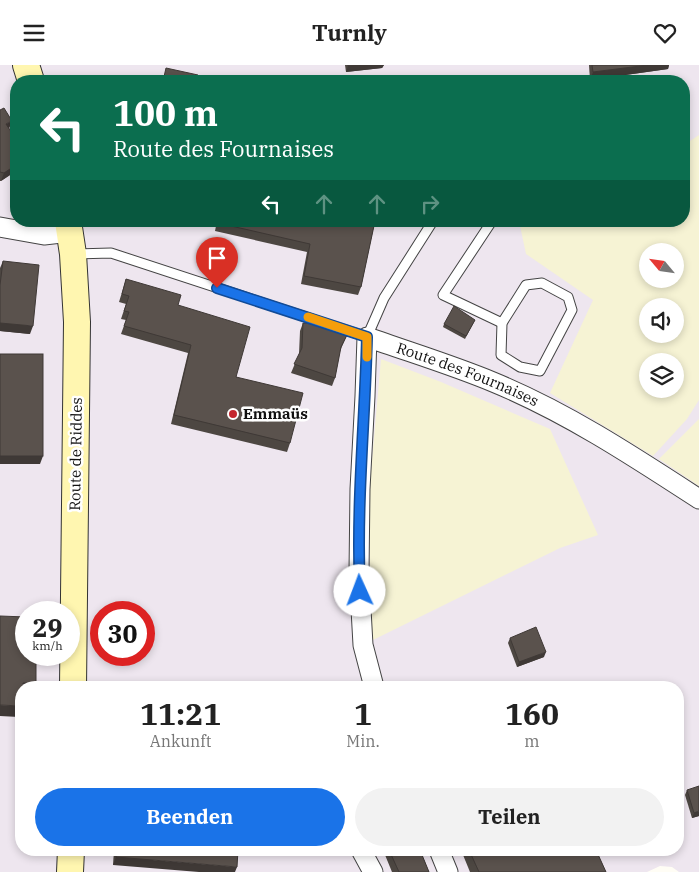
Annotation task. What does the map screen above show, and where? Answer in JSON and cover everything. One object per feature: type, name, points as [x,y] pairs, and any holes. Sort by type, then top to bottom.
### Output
[{"type":"street","points":[[0,227],[44,235],[70,236]]},
{"type":"street","name":"Route de Riddes","points":[[70,236],[77,322],[73,681]]},
{"type":"street","name":"Route des Fournaises","points":[[367,337],[494,382],[561,415],[623,449],[699,499]]},
{"type":"street","points":[[367,337],[366,396],[360,489],[359,573],[363,645],[372,681]]},
{"type":"street","points":[[70,872],[71,856]]},
{"type":"street","points":[[364,856],[373,872]]},
{"type":"street","points":[[441,856],[448,872]]},
{"type":"lane","points":[[367,337],[384,298],[429,227]]},
{"type":"lane","points":[[488,227],[443,295],[502,323]]},
{"type":"lane","name":"Route des Fournaises","points":[[70,236],[111,253],[367,337]]},
{"type":"lane","points":[[542,283],[562,293],[568,297],[572,310],[540,371],[520,367],[501,355],[502,323],[526,285],[542,283]]},
{"type":"shaded area","points":[[0,65],[699,65],[699,872],[679,872],[672,867],[660,866],[647,872],[0,872]]},
{"type":"shaded area","points":[[699,135],[699,400],[687,419],[653,456],[550,393],[593,300],[526,254],[520,227],[690,227],[690,141]]},
{"type":"shaded area","points":[[381,359],[441,382],[550,429],[598,535],[560,548],[371,641],[369,494]]},
{"type":"shaded area","points":[[699,419],[699,486],[659,459]]},
{"type":"building","points":[[592,65],[648,65],[593,72]]},
{"type":"building","points":[[166,68],[198,75],[164,75]]},
{"type":"building","points":[[4,108],[10,118],[10,122],[6,124],[10,130],[10,169],[4,173],[0,172],[0,110]]},
{"type":"building","points":[[236,227],[374,227],[361,287],[304,276],[310,244]]},
{"type":"building","points":[[3,261],[39,265],[33,326],[0,323],[0,285]]},
{"type":"building","points":[[126,279],[181,295],[178,305],[250,327],[236,377],[303,393],[290,443],[174,415],[191,345],[124,326],[129,312],[124,311],[129,296],[122,294]]},
{"type":"building","points":[[454,306],[475,320],[466,336],[444,324]]},
{"type":"building","points":[[303,323],[321,325],[347,335],[341,347],[335,378],[294,364],[302,348]]},
{"type":"building","points":[[0,354],[43,354],[43,456],[0,456]]},
{"type":"building","points":[[0,616],[15,617],[15,666],[36,666],[36,681],[15,681],[15,706],[0,705]]},
{"type":"building","points":[[536,627],[546,652],[519,662],[510,638]]},
{"type":"building","points":[[699,786],[699,811],[694,813],[687,790]]},
{"type":"building","points":[[116,856],[238,856],[237,867]]},
{"type":"building","points":[[392,856],[422,856],[429,872],[399,872]]},
{"type":"building","points":[[472,856],[599,856],[606,872],[479,872]]},
{"type":"slow traffic","points":[[308,317],[367,337],[367,357]]},
{"type":"place","name":"Emmaüs","points":[[233,414]]},
{"type":"route","points":[[217,288],[367,337],[366,396],[360,489],[360,591]]}]
